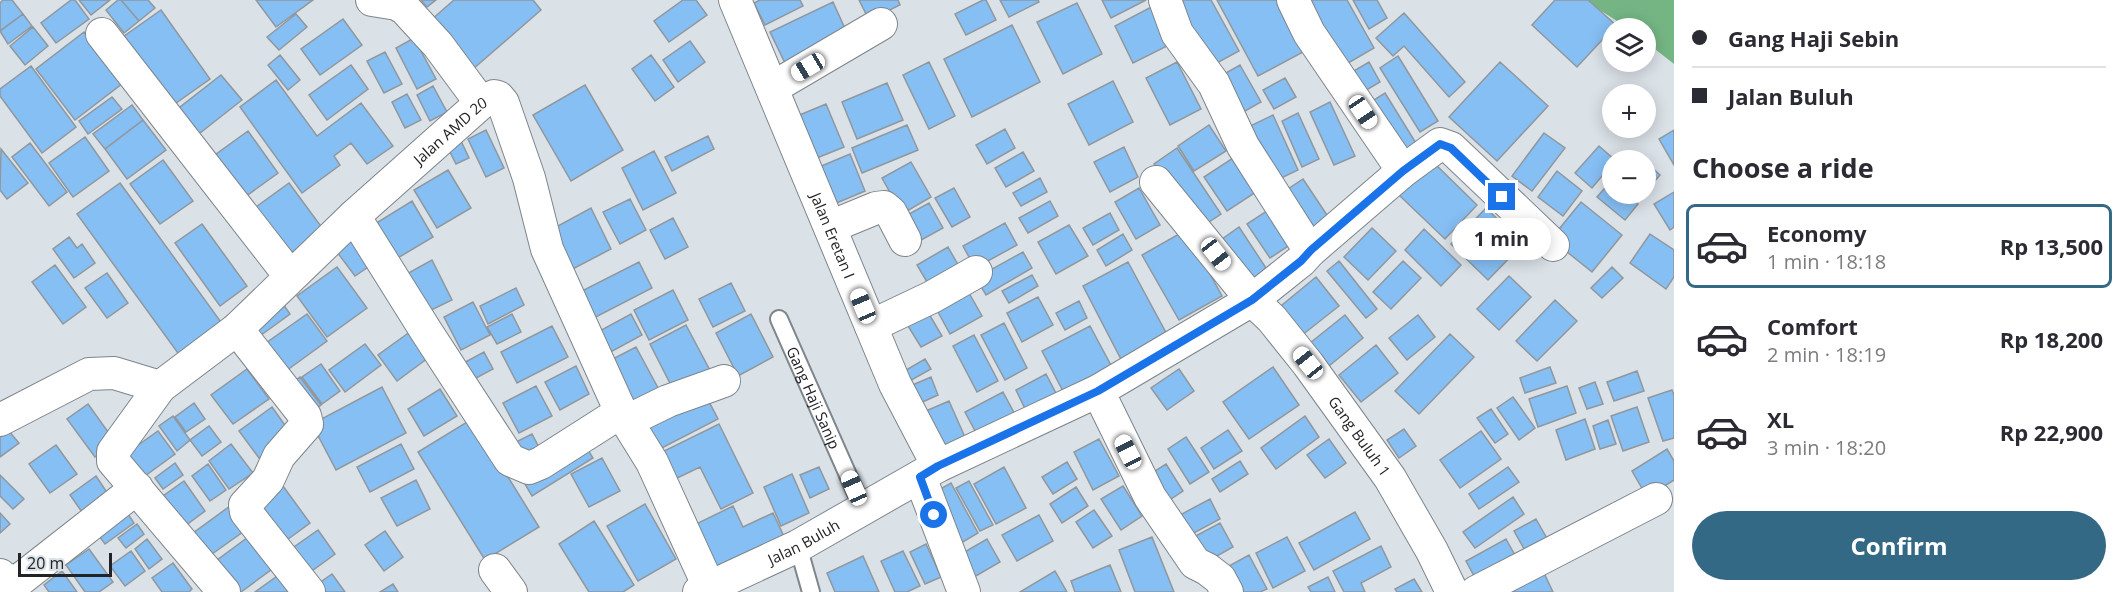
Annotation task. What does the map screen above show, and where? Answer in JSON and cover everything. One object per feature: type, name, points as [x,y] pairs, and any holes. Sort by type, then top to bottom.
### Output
[{"type":"street","points":[[372,0],[397,4],[405,9],[438,45],[481,104]]},
{"type":"street","name":"Jalan Eretan I","points":[[735,0],[929,471],[964,592]]},
{"type":"street","points":[[1165,0],[1177,33],[1214,84],[1243,146],[1311,250]]},
{"type":"street","points":[[1293,0],[1309,33],[1403,171]]},
{"type":"street","points":[[772,88],[881,24]]},
{"type":"street","points":[[102,34],[290,276]]},
{"type":"street","name":"Jalan AMD 20","points":[[137,488],[114,461],[113,452],[160,387],[237,329],[354,216],[481,104],[494,96],[498,97],[503,104],[529,178],[547,249],[624,416],[652,462],[704,590]]},
{"type":"street","name":"Jalan Buluh","points":[[704,590],[798,546],[929,471],[1098,391],[1252,300],[1301,261],[1403,171],[1440,144],[1451,148],[1553,245]]},
{"type":"street","name":"Gang Buluh 1","points":[[1156,182],[1252,300],[1272,319],[1308,363],[1390,478],[1432,550],[1452,592]]},
{"type":"street","points":[[830,227],[876,208],[884,207],[891,213],[905,240]]},
{"type":"street","points":[[354,216],[510,460],[529,468],[542,463],[624,416],[724,381]]},
{"type":"street","points":[[871,326],[932,297],[976,272]]},
{"type":"street","points":[[237,329],[305,416],[307,424],[279,456],[268,480],[245,505],[246,512],[309,592]]},
{"type":"street","points":[[0,420],[89,374],[114,373],[160,387]]},
{"type":"street","points":[[1098,391],[1149,497],[1195,563],[1220,579],[1227,592]]},
{"type":"street","points":[[0,575],[2,578],[16,582],[137,488],[224,592]]},
{"type":"street","points":[[1476,592],[1656,499]]},
{"type":"lane","name":"Gang Haji Sanip","points":[[779,319],[863,509]]},
{"type":"lane","points":[[798,546],[811,592]]},
{"type":"green space","points":[[1584,0],[1674,0],[1674,64],[1656,50],[1656,18],[1612,18]]},
{"type":"building","points":[[3,0],[12,0],[23,14],[0,31],[0,3]]},
{"type":"building","points":[[71,0],[75,0],[89,19],[56,43],[41,23]]},
{"type":"building","points":[[79,0],[110,0],[91,15]]},
{"type":"building","points":[[121,0],[139,21],[124,33],[106,10]]},
{"type":"building","points":[[121,0],[148,0],[155,8],[139,21]]},
{"type":"building","points":[[256,0],[313,0],[276,27]]},
{"type":"building","points":[[421,0],[436,0],[427,7]]},
{"type":"building","points":[[454,0],[533,0],[541,10],[473,69],[431,20]]},
{"type":"building","points":[[683,0],[696,0],[707,15],[669,42],[654,21]]},
{"type":"building","points":[[760,0],[800,0],[803,6],[765,25],[754,3]]},
{"type":"building","points":[[859,0],[898,0],[900,5],[869,20]]},
{"type":"building","points":[[986,0],[996,20],[966,35],[955,14]]},
{"type":"building","points":[[1000,0],[1038,0],[1039,2],[1009,17]]},
{"type":"building","points":[[1102,0],[1146,0],[1111,18]]},
{"type":"building","points":[[1179,0],[1211,0],[1239,51],[1204,70]]},
{"type":"building","points":[[1217,0],[1278,0],[1305,51],[1258,76]]},
{"type":"building","points":[[1300,0],[1347,0],[1374,48],[1338,69]]},
{"type":"building","points":[[1353,0],[1377,0],[1387,18],[1369,29]]},
{"type":"building","points":[[1555,0],[1588,0],[1608,18],[1602,18],[1602,40],[1577,67],[1532,25]]},
{"type":"building","points":[[833,2],[847,33],[785,63],[770,32]]},
{"type":"building","points":[[1077,3],[1102,54],[1063,74],[1037,22]]},
{"type":"building","points":[[1157,4],[1175,42],[1133,63],[1115,26]]},
{"type":"building","points":[[161,10],[210,79],[169,108],[120,39]]},
{"type":"building","points":[[1404,13],[1465,82],[1449,97],[1404,46],[1393,56],[1376,38]]},
{"type":"building","points":[[23,14],[32,26],[8,44],[0,31]]},
{"type":"building","points":[[296,14],[307,27],[279,50],[267,37]]},
{"type":"building","points":[[343,19],[362,45],[320,75],[301,49]]},
{"type":"building","points":[[1012,25],[1040,82],[972,117],[944,59]]},
{"type":"building","points":[[33,27],[48,46],[25,65],[10,46]]},
{"type":"building","points":[[84,32],[123,83],[75,120],[36,69]]},
{"type":"building","points":[[414,38],[436,79],[417,89],[396,48]]},
{"type":"building","points":[[690,41],[705,62],[678,82],[663,60]]},
{"type":"building","points":[[385,52],[402,84],[384,93],[367,61]]},
{"type":"building","points":[[280,55],[300,80],[288,90],[268,65]]},
{"type":"building","points":[[651,55],[674,87],[655,101],[632,69]]},
{"type":"building","points":[[1398,56],[1438,121],[1420,132],[1380,68]]},
{"type":"building","points":[[929,62],[955,116],[929,129],[903,75]]},
{"type":"building","points":[[1177,62],[1201,109],[1170,125],[1146,78]]},
{"type":"building","points":[[1369,62],[1380,82],[1358,95],[1347,75]]},
{"type":"building","points":[[1500,62],[1548,106],[1497,161],[1449,117]]},
{"type":"building","points":[[351,65],[368,89],[327,120],[309,95]]},
{"type":"building","points":[[1240,65],[1261,102],[1238,115],[1217,78]]},
{"type":"building","points":[[31,66],[76,127],[42,153],[0,96],[0,89]]},
{"type":"building","points":[[221,75],[242,100],[195,137],[175,111]]},
{"type":"building","points":[[1285,78],[1296,97],[1274,109],[1263,90]]},
{"type":"building","points":[[276,80],[317,136],[361,103],[393,146],[367,164],[351,143],[334,156],[340,165],[302,193],[240,107]]},
{"type":"building","points":[[1113,81],[1133,122],[1089,145],[1068,104]]},
{"type":"building","points":[[887,83],[903,120],[857,139],[842,102]]},
{"type":"building","points":[[585,85],[623,150],[571,181],[533,115]]},
{"type":"building","points":[[433,86],[447,112],[430,121],[417,95]]},
{"type":"building","points":[[1385,93],[1419,148],[1400,160],[1366,105]]},
{"type":"building","points":[[407,94],[421,120],[405,128],[392,102]]},
{"type":"building","points":[[112,97],[122,109],[88,134],[79,121]]},
{"type":"building","points":[[1330,102],[1355,156],[1334,165],[1310,112]]},
{"type":"building","points":[[826,104],[844,147],[807,162],[790,119]]},
{"type":"building","points":[[132,105],[143,120],[105,149],[93,134]]},
{"type":"building","points":[[1298,113],[1319,159],[1302,167],[1282,121]]},
{"type":"building","points":[[1273,115],[1298,170],[1273,182],[1248,127]]},
{"type":"building","points":[[143,120],[166,150],[127,179],[105,149]]},
{"type":"building","points":[[907,125],[918,150],[862,173],[852,148]]},
{"type":"building","points":[[1209,125],[1226,151],[1194,171],[1178,146]]},
{"type":"building","points":[[1005,129],[1015,148],[987,164],[976,145]]},
{"type":"building","points":[[486,130],[504,168],[486,177],[468,139]]},
{"type":"building","points":[[1674,130],[1674,165],[1659,139]]},
{"type":"building","points":[[248,131],[278,173],[238,202],[208,160]]},
{"type":"building","points":[[1544,133],[1565,148],[1532,191],[1512,176]]},
{"type":"building","points":[[708,136],[714,149],[672,171],[665,157]]},
{"type":"building","points":[[85,137],[109,171],[73,197],[49,163]]},
{"type":"building","points":[[461,141],[469,158],[456,164],[448,148]]},
{"type":"building","points":[[30,143],[67,192],[49,206],[12,157]]},
{"type":"building","points":[[1599,146],[1604,150],[1602,176],[1592,188],[1575,173]]},
{"type":"building","points":[[1124,147],[1138,177],[1110,192],[1094,162]]},
{"type":"building","points":[[1177,148],[1221,214],[1197,230],[1154,164]]},
{"type":"building","points":[[1,149],[28,183],[7,199],[0,190]]},
{"type":"building","points":[[654,151],[676,193],[643,210],[622,168]]},
{"type":"building","points":[[1023,152],[1034,171],[1006,187],[995,168]]},
{"type":"building","points":[[850,154],[865,191],[827,207],[812,170]]},
{"type":"building","points":[[1233,158],[1256,192],[1227,211],[1204,177]]},
{"type":"building","points":[[163,160],[193,201],[160,224],[130,184]]},
{"type":"building","points":[[1432,161],[1477,205],[1445,239],[1399,195]]},
{"type":"building","points":[[911,162],[931,197],[902,214],[882,178]]},
{"type":"building","points":[[448,170],[471,208],[437,228],[414,190]]},
{"type":"building","points":[[1557,171],[1582,191],[1563,216],[1538,197]]},
{"type":"building","points":[[1040,178],[1047,192],[1021,206],[1013,193]]},
{"type":"building","points":[[1303,179],[1335,227],[1310,243],[1279,195]]},
{"type":"building","points":[[120,183],[226,329],[183,360],[77,214]]},
{"type":"building","points":[[289,183],[323,229],[283,259],[249,212]]},
{"type":"building","points":[[954,188],[970,217],[952,227],[935,198]]},
{"type":"building","points":[[1139,188],[1160,225],[1136,239],[1115,202]]},
{"type":"building","points":[[1602,191],[1602,201],[1597,197]]},
{"type":"building","points":[[1674,192],[1674,227],[1670,230],[1654,204]]},
{"type":"building","points":[[630,199],[646,230],[620,244],[603,212]]},
{"type":"building","points":[[412,201],[433,237],[391,262],[370,227]]},
{"type":"building","points":[[1050,201],[1058,216],[1028,233],[1019,218]]},
{"type":"building","points":[[1581,202],[1622,235],[1592,272],[1551,239]]},
{"type":"building","points":[[929,203],[943,228],[914,244],[900,219]]},
{"type":"building","points":[[1606,204],[1638,204],[1625,220]]},
{"type":"building","points":[[1273,207],[1296,241],[1270,258],[1247,224]]},
{"type":"building","points":[[591,208],[611,249],[565,273],[545,233]]},
{"type":"building","points":[[1486,208],[1523,244],[1488,280],[1451,244]]},
{"type":"building","points":[[1110,213],[1119,230],[1093,245],[1083,228]]},
{"type":"building","points":[[673,218],[688,247],[665,259],[650,230]]},
{"type":"building","points":[[1005,223],[1017,245],[975,268],[963,246]]},
{"type":"building","points":[[202,224],[247,286],[220,306],[175,243]]},
{"type":"building","points":[[1069,225],[1088,256],[1056,274],[1038,242]]},
{"type":"building","points":[[1239,227],[1268,271],[1244,287],[1215,244]]},
{"type":"building","points":[[1372,228],[1396,251],[1368,280],[1344,257]]},
{"type":"building","points":[[1424,229],[1461,265],[1441,286],[1405,250]]},
{"type":"building","points":[[1186,230],[1222,296],[1179,320],[1142,255]]},
{"type":"building","points":[[1123,234],[1132,250],[1106,266],[1097,250]]},
{"type":"building","points":[[1650,234],[1674,250],[1674,277],[1666,289],[1630,263]]},
{"type":"building","points":[[351,236],[371,265],[355,276],[334,248]]},
{"type":"building","points":[[69,237],[77,248],[82,244],[95,263],[74,278],[53,249]]},
{"type":"building","points":[[948,247],[961,270],[930,287],[917,265]]},
{"type":"building","points":[[1023,252],[1032,268],[986,295],[976,278]]},
{"type":"building","points":[[432,260],[452,300],[423,314],[403,276]]},
{"type":"building","points":[[1339,261],[1377,309],[1366,318],[1327,271]]},
{"type":"building","points":[[1403,261],[1421,278],[1391,309],[1373,292]]},
{"type":"building","points":[[639,262],[652,288],[588,321],[574,295]]},
{"type":"building","points":[[1128,262],[1170,340],[1124,365],[1083,286]]},
{"type":"building","points":[[55,265],[86,307],[63,324],[32,282]]},
{"type":"building","points":[[337,267],[367,308],[327,337],[297,296]]},
{"type":"building","points":[[1612,267],[1623,278],[1602,298],[1591,288]]},
{"type":"building","points":[[107,273],[128,303],[107,318],[85,288]]},
{"type":"building","points":[[1032,275],[1038,286],[1009,303],[1002,291]]},
{"type":"building","points":[[1509,276],[1531,297],[1499,330],[1477,309]]},
{"type":"building","points":[[1316,277],[1339,306],[1292,343],[1270,315]]},
{"type":"building","points":[[731,283],[745,311],[713,327],[699,299]]},
{"type":"building","points":[[516,288],[524,305],[488,324],[480,306]]},
{"type":"building","points":[[673,290],[688,320],[649,340],[634,310]]},
{"type":"building","points":[[969,293],[982,316],[950,334],[938,312]]},
{"type":"building","points":[[1038,297],[1053,325],[1022,342],[1007,313]]},
{"type":"building","points":[[1555,300],[1577,321],[1537,361],[1516,341]]},
{"type":"building","points":[[1079,301],[1087,318],[1065,330],[1056,313]]},
{"type":"building","points":[[473,302],[490,335],[461,350],[444,317]]},
{"type":"building","points":[[283,304],[290,314],[257,338],[249,328]]},
{"type":"building","points":[[307,314],[327,341],[279,376],[259,348]]},
{"type":"building","points":[[512,314],[521,332],[497,344],[487,327]]},
{"type":"building","points":[[631,314],[642,335],[605,355],[594,334]]},
{"type":"building","points":[[751,314],[773,357],[738,376],[716,333]]},
{"type":"building","points":[[929,314],[942,336],[921,347],[908,326]]},
{"type":"building","points":[[1345,315],[1363,338],[1329,366],[1310,343]]},
{"type":"building","points":[[1418,315],[1435,337],[1407,360],[1389,338]]},
{"type":"building","points":[[1004,323],[1027,368],[1005,380],[981,335]]},
{"type":"building","points":[[686,325],[713,376],[676,395],[650,344]]},
{"type":"building","points":[[552,326],[568,357],[517,383],[501,352]]},
{"type":"building","points":[[1090,326],[1113,369],[1065,395],[1042,351]]},
{"type":"building","points":[[414,329],[432,355],[397,381],[378,355]]},
{"type":"building","points":[[1450,334],[1474,357],[1419,414],[1395,391]]},
{"type":"building","points":[[974,335],[998,381],[977,392],[953,346]]},
{"type":"building","points":[[365,344],[381,365],[345,392],[329,370]]},
{"type":"building","points":[[1376,345],[1398,373],[1361,402],[1339,375]]},
{"type":"building","points":[[636,347],[664,399],[630,417],[603,364]]},
{"type":"building","points":[[484,352],[493,369],[465,384],[456,367]]},
{"type":"building","points":[[925,359],[931,369],[899,387],[894,377]]},
{"type":"building","points":[[321,364],[340,391],[322,404],[302,377]]},
{"type":"building","points":[[576,366],[589,394],[560,410],[545,382]]},
{"type":"building","points":[[1273,367],[1299,405],[1249,439],[1223,402]]},
{"type":"building","points":[[1550,367],[1556,383],[1525,393],[1520,378]]},
{"type":"building","points":[[247,369],[269,399],[233,424],[211,395]]},
{"type":"building","points":[[1179,369],[1194,391],[1167,410],[1151,388]]},
{"type":"building","points":[[1637,371],[1644,391],[1614,401],[1607,382]]},
{"type":"building","points":[[1046,374],[1059,399],[1028,415],[1016,390]]},
{"type":"building","points":[[300,377],[321,405],[307,415],[287,387]]},
{"type":"building","points":[[931,377],[938,395],[909,408],[901,390]]},
{"type":"building","points":[[1595,382],[1603,404],[1587,409],[1579,388]]},
{"type":"building","points":[[536,386],[552,416],[519,433],[503,403]]},
{"type":"building","points":[[1567,386],[1576,413],[1538,427],[1529,399]]},
{"type":"building","points":[[382,387],[406,433],[336,470],[312,424]]},
{"type":"building","points":[[440,389],[457,416],[424,436],[408,409]]},
{"type":"building","points":[[1672,390],[1674,438],[1663,441],[1648,398]]},
{"type":"building","points":[[1003,392],[1019,422],[981,442],[965,412]]},
{"type":"building","points":[[705,394],[718,419],[656,451],[644,426]]},
{"type":"building","points":[[1513,397],[1535,428],[1519,440],[1497,408]]},
{"type":"building","points":[[949,401],[965,437],[935,450],[919,414]]},
{"type":"building","points":[[194,403],[205,419],[186,432],[175,417]]},
{"type":"building","points":[[88,404],[116,443],[95,457],[67,419]]},
{"type":"building","points":[[272,407],[292,435],[259,458],[239,431]]},
{"type":"building","points":[[1637,407],[1649,442],[1623,451],[1611,416]]},
{"type":"building","points":[[1491,409],[1508,434],[1495,443],[1477,418]]},
{"type":"building","points":[[173,416],[190,440],[177,451],[159,426]]},
{"type":"building","points":[[1305,416],[1319,437],[1276,469],[1261,448]]},
{"type":"building","points":[[472,419],[539,527],[485,560],[418,452]]},
{"type":"building","points":[[1585,419],[1595,449],[1566,460],[1556,430]]},
{"type":"building","points":[[1608,420],[1616,444],[1600,449],[1593,426]]},
{"type":"building","points":[[719,424],[753,493],[721,509],[700,467],[671,481],[658,454]]},
{"type":"building","points":[[209,426],[221,442],[202,456],[190,440]]},
{"type":"building","points":[[1404,429],[1416,446],[1399,458],[1387,440]]},
{"type":"building","points":[[8,430],[19,443],[0,457],[0,436]]},
{"type":"building","points":[[1228,430],[1242,451],[1214,469],[1201,448]]},
{"type":"building","points":[[158,431],[175,454],[134,484],[117,460]]},
{"type":"building","points":[[1481,431],[1501,459],[1460,488],[1440,460]]},
{"type":"building","points":[[532,434],[541,451],[521,461],[512,444]]},
{"type":"building","points":[[1186,437],[1209,472],[1190,484],[1168,449]]},
{"type":"building","points":[[1099,439],[1119,476],[1093,490],[1074,452]]},
{"type":"building","points":[[1329,439],[1346,463],[1325,478],[1307,455]]},
{"type":"building","points":[[583,442],[593,458],[532,496],[522,479]]},
{"type":"building","points":[[231,444],[253,473],[229,489],[209,461]]},
{"type":"building","points":[[401,444],[414,469],[370,492],[357,467]]},
{"type":"building","points":[[56,445],[77,474],[50,493],[29,464]]},
{"type":"building","points":[[1667,449],[1674,461],[1674,480],[1647,497],[1632,471]]},
{"type":"building","points":[[602,458],[620,491],[589,507],[571,474]]},
{"type":"building","points":[[1240,461],[1248,474],[1220,492],[1212,479]]},
{"type":"building","points":[[1067,462],[1077,479],[1053,494],[1042,477]]},
{"type":"building","points":[[175,463],[183,475],[163,489],[155,478]]},
{"type":"building","points":[[208,464],[226,490],[210,501],[192,476]]},
{"type":"building","points":[[1166,464],[1183,491],[1162,505],[1144,478]]},
{"type":"building","points":[[819,467],[829,489],[810,498],[800,475]]},
{"type":"building","points":[[1004,467],[1026,508],[996,524],[974,484]]},
{"type":"building","points":[[1508,467],[1519,482],[1479,509],[1469,494]]},
{"type":"building","points":[[792,474],[809,513],[781,526],[764,487]]},
{"type":"building","points":[[0,475],[24,499],[13,509],[0,496]]},
{"type":"building","points":[[96,476],[114,503],[89,522],[70,495]]},
{"type":"building","points":[[416,480],[430,509],[397,526],[381,498]]},
{"type":"building","points":[[184,481],[205,511],[185,526],[163,496]]},
{"type":"building","points":[[969,481],[993,525],[980,531],[956,488]]},
{"type":"building","points":[[280,482],[310,523],[284,542],[254,501]]},
{"type":"building","points":[[951,483],[978,533],[956,546],[928,496]]},
{"type":"building","points":[[1123,486],[1142,516],[1121,530],[1101,499]]},
{"type":"building","points":[[1076,487],[1088,506],[1062,523],[1050,504]]},
{"type":"building","points":[[1513,497],[1524,514],[1475,548],[1463,532]]},
{"type":"building","points":[[1210,499],[1220,519],[1190,535],[1180,515]]},
{"type":"building","points":[[645,504],[676,559],[638,581],[607,526]]},
{"type":"building","points":[[230,506],[247,529],[205,559],[189,536]]},
{"type":"building","points":[[733,506],[743,527],[773,513],[787,543],[715,578],[690,527]]},
{"type":"building","points":[[1094,510],[1112,536],[1093,548],[1076,522]]},
{"type":"building","points":[[126,511],[134,523],[105,544],[96,532]]},
{"type":"building","points":[[1355,512],[1370,539],[1314,570],[1299,543]]},
{"type":"building","points":[[0,513],[10,524],[0,533]]},
{"type":"building","points":[[1039,515],[1053,541],[1017,561],[1002,535]]},
{"type":"building","points":[[1536,519],[1549,542],[1527,554],[1514,531]]},
{"type":"building","points":[[594,521],[634,585],[623,592],[589,592],[559,544]]},
{"type":"building","points":[[1220,523],[1233,547],[1201,565],[1188,540]]},
{"type":"building","points":[[137,524],[144,534],[126,548],[118,538]]},
{"type":"building","points":[[318,530],[335,554],[305,576],[287,552]]},
{"type":"building","points":[[385,531],[403,557],[384,571],[365,545]]},
{"type":"building","points":[[255,532],[279,564],[241,592],[228,592],[209,566]]},
{"type":"building","points":[[1152,537],[1174,592],[1135,592],[1119,550]]},
{"type":"building","points":[[1287,537],[1305,571],[1273,588],[1256,553]]},
{"type":"building","points":[[147,539],[162,559],[149,569],[135,549]]},
{"type":"building","points":[[987,539],[1000,562],[969,580],[956,557]]},
{"type":"building","points":[[1506,539],[1521,566],[1480,587],[1466,561]]},
{"type":"building","points":[[926,544],[941,577],[925,584],[910,552]]},
{"type":"building","points":[[1381,546],[1391,567],[1361,583],[1365,592],[1344,592],[1333,571]]},
{"type":"building","points":[[89,549],[113,582],[99,592],[85,592],[66,565]]},
{"type":"building","points":[[131,551],[145,571],[125,586],[110,566]]},
{"type":"building","points":[[903,551],[920,586],[907,592],[895,592],[881,561]]},
{"type":"building","points":[[1249,555],[1267,589],[1260,592],[1228,592],[1218,572]]},
{"type":"building","points":[[863,556],[879,592],[835,592],[827,573]]},
{"type":"building","points":[[173,563],[192,589],[189,592],[162,592],[152,578]]},
{"type":"building","points":[[1110,565],[1121,592],[1075,592],[1071,581]]},
{"type":"building","points":[[62,571],[77,592],[49,592],[44,585]]},
{"type":"building","points":[[1055,571],[1067,592],[1020,592]]},
{"type":"building","points":[[1544,573],[1553,592],[1504,592]]},
{"type":"building","points":[[280,574],[293,592],[255,592]]},
{"type":"building","points":[[332,574],[345,592],[314,592],[312,588]]},
{"type":"building","points":[[1328,577],[1335,592],[1311,592],[1308,587]]},
{"type":"building","points":[[1414,579],[1422,592],[1397,592],[1395,589]]},
{"type":"building","points":[[393,584],[398,592],[380,592]]},
{"type":"route","points":[[934,515],[920,477],[938,466],[1098,391],[1252,300],[1301,261],[1403,171],[1440,144],[1451,148],[1502,197]]}]
